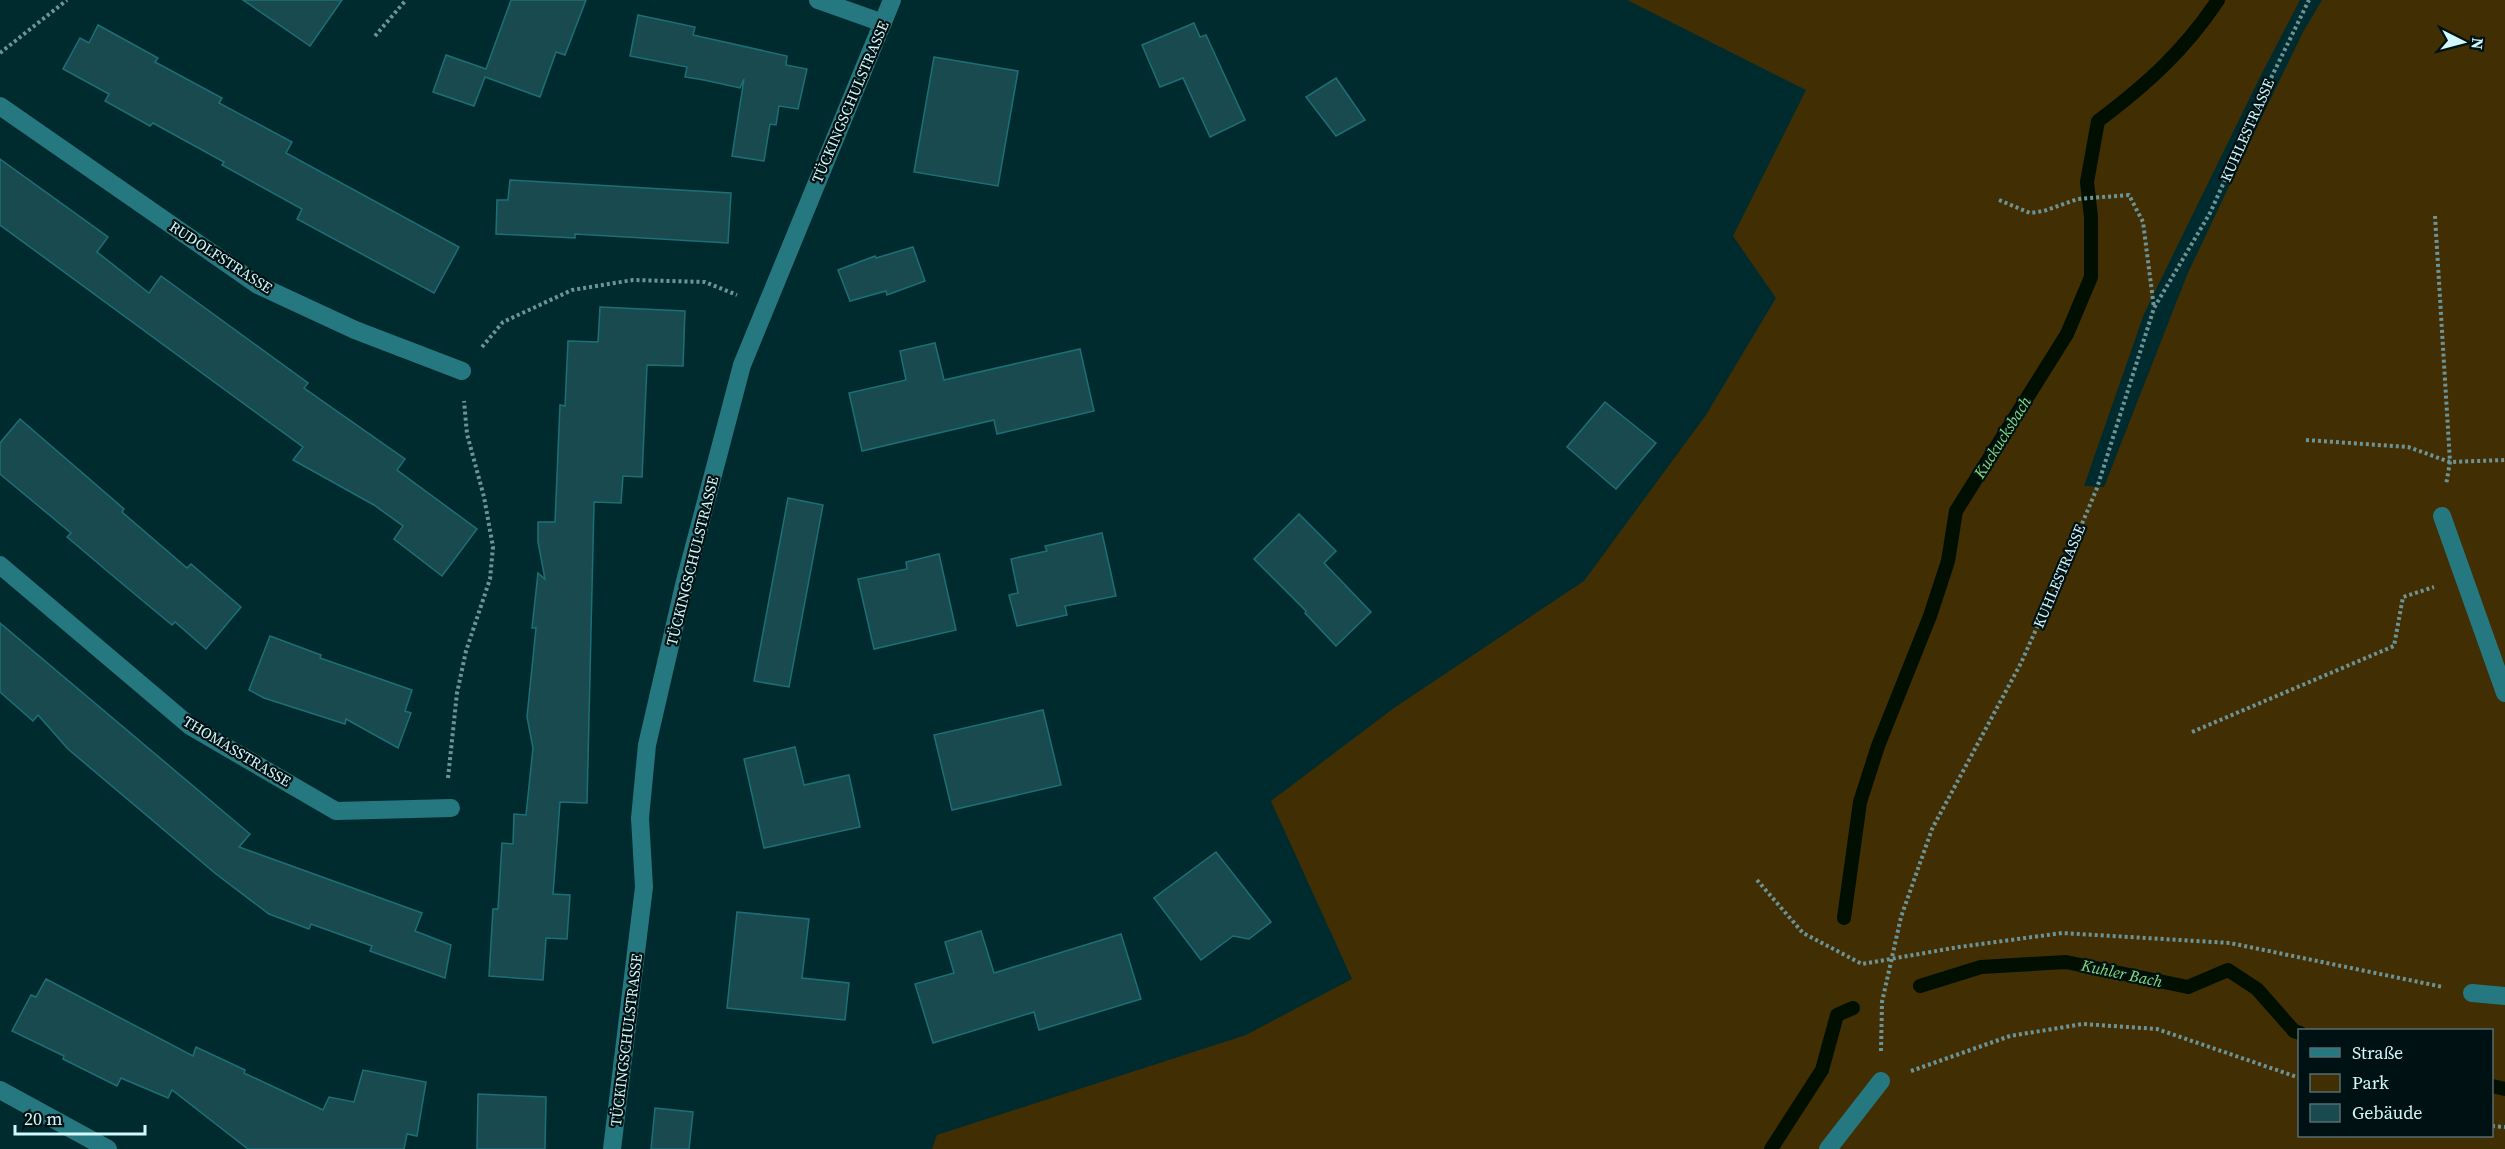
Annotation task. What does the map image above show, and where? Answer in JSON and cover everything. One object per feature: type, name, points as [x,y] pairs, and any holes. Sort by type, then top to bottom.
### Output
[{"type":"street","points":[[818,0],[883,23]]},
{"type":"street","name":"TÜCKINGSCHULSTRASSE","points":[[612,1149],[644,887],[640,818],[647,745],[685,581],[742,365],[892,0]]},
{"type":"street","name":"RUDOLFSTRASSE","points":[[0,106],[258,285],[355,330],[462,371]]},
{"type":"street","points":[[2442,516],[2505,693]]},
{"type":"street","name":"THOMASSTRASSE","points":[[0,565],[190,726],[336,810],[451,808]]},
{"type":"street","points":[[2472,993],[2505,996]]},
{"type":"street","points":[[1828,1149],[1881,1081]]},
{"type":"street","points":[[0,1090],[108,1149]]},
{"type":"path","points":[[0,53],[67,0]]},
{"type":"path","points":[[375,36],[406,0]]},
{"type":"path","name":"KUHLESTRASSE","points":[[1881,1081],[1881,1002],[1893,959],[1901,917],[1932,829],[2021,663],[2097,488],[2154,309],[2210,213],[2309,0]]},
{"type":"path","points":[[1999,200],[2030,213],[2044,211],[2078,199],[2129,195],[2143,222],[2154,309]]},
{"type":"path","points":[[2435,216],[2450,462],[2442,516]]},
{"type":"path","points":[[451,808],[447,773],[457,693],[466,651],[490,579],[493,547],[484,497],[467,434],[462,371],[503,322],[572,290],[633,279],[705,282],[766,307]]},
{"type":"path","points":[[2306,440],[2408,447],[2450,462],[2505,460]]},
{"type":"path","points":[[2192,732],[2394,646],[2403,597],[2464,576]]},
{"type":"path","points":[[1757,880],[1803,933],[1862,964],[2062,933],[2230,943],[2472,993]]},
{"type":"path","points":[[1881,1081],[2010,1036],[2083,1024],[2157,1029],[2298,1077]]},
{"type":"green space","points":[[1627,0],[2300,0],[2144,314],[2084,486],[2104,487],[2187,275],[2303,32],[2322,0],[2505,0],[2505,1149],[932,1149],[937,1135],[1246,1035],[1352,979],[1271,801],[1394,708],[1584,581],[1706,415],[1776,298],[1733,236],[1806,90]]},
{"type":"building","points":[[243,0],[342,0],[310,46]]},
{"type":"building","points":[[511,0],[586,0],[565,55],[556,52],[540,97],[485,77],[474,106],[433,92],[446,55],[486,69]]},
{"type":"building","points":[[638,15],[695,27],[693,35],[787,56],[786,65],[807,69],[798,109],[779,106],[776,125],[770,124],[764,161],[732,156],[744,79],[740,88],[685,77],[687,67],[630,56]]},
{"type":"building","points":[[1194,23],[1200,37],[1206,35],[1245,120],[1210,137],[1183,78],[1160,87],[1142,45]]},
{"type":"building","points":[[98,25],[158,58],[155,62],[222,98],[219,103],[292,142],[286,153],[459,247],[434,293],[297,219],[302,209],[222,165],[224,162],[153,123],[150,126],[105,101],[109,94],[63,69],[80,38],[89,43]]},
{"type":"building","points":[[934,57],[1018,71],[998,186],[914,172]]},
{"type":"building","points":[[1336,78],[1365,120],[1336,136],[1306,97]]},
{"type":"building","points":[[0,159],[108,237],[97,252],[149,293],[161,276],[308,383],[304,388],[405,459],[397,470],[477,529],[442,576],[394,539],[403,526],[374,505],[293,460],[303,447],[0,225]]},
{"type":"building","points":[[510,180],[731,193],[728,243],[575,234],[575,238],[496,234],[497,200],[508,200]]},
{"type":"building","points":[[913,247],[925,281],[887,295],[886,291],[850,301],[838,270],[875,256],[876,258]]},
{"type":"building","points":[[600,307],[685,311],[683,366],[647,365],[642,477],[623,476],[621,503],[594,502],[587,803],[560,802],[553,894],[570,895],[567,939],[546,938],[543,980],[489,976],[493,909],[498,909],[502,843],[513,844],[514,814],[526,815],[533,748],[527,717],[536,628],[532,628],[538,573],[545,579],[538,542],[538,522],[555,522],[560,405],[565,406],[568,341],[598,342]]},
{"type":"building","points":[[935,343],[944,380],[1080,349],[1094,411],[997,434],[994,420],[862,451],[849,393],[906,380],[900,351]]},
{"type":"building","points":[[1605,402],[1656,443],[1616,489],[1567,447]]},
{"type":"building","points":[[20,419],[124,509],[122,512],[187,568],[191,564],[241,607],[206,649],[175,622],[172,625],[67,537],[71,533],[0,474],[0,443]]},
{"type":"building","points":[[788,498],[823,505],[789,687],[754,681]]},
{"type":"building","points":[[1299,514],[1336,551],[1324,563],[1371,612],[1336,646],[1305,613],[1306,611],[1254,559]]},
{"type":"building","points":[[1102,533],[1116,596],[1065,606],[1067,615],[1017,626],[1009,595],[1018,593],[1011,559],[1047,551],[1045,546]]},
{"type":"building","points":[[939,554],[956,630],[874,649],[858,579],[907,569],[906,562]]},
{"type":"building","points":[[0,623],[250,834],[239,847],[422,913],[415,931],[451,945],[445,978],[370,951],[372,946],[311,924],[309,929],[269,914],[216,874],[68,749],[38,715],[33,721],[0,692]]},
{"type":"building","points":[[270,636],[321,655],[320,658],[412,690],[405,711],[411,713],[398,748],[346,719],[345,724],[264,698],[249,690]]},
{"type":"building","points":[[1043,710],[1061,785],[952,810],[934,735]]},
{"type":"building","points":[[795,747],[804,785],[849,775],[860,827],[764,848],[744,759]]},
{"type":"building","points":[[1216,852],[1271,922],[1249,939],[1233,936],[1201,960],[1154,898]]},
{"type":"building","points":[[737,912],[809,919],[802,978],[849,983],[845,1020],[727,1008]]},
{"type":"building","points":[[981,931],[994,973],[1121,934],[1141,999],[1039,1030],[1034,1012],[933,1043],[915,984],[954,973],[945,942]]},
{"type":"building","points":[[46,979],[193,1056],[196,1047],[245,1070],[244,1073],[323,1110],[329,1097],[354,1102],[363,1070],[426,1082],[417,1136],[407,1134],[404,1149],[248,1149],[172,1090],[168,1098],[121,1078],[117,1086],[63,1059],[64,1056],[12,1031],[31,995],[36,997]]},
{"type":"building","points":[[478,1094],[546,1097],[545,1149],[477,1149]]},
{"type":"building","points":[[655,1108],[693,1112],[689,1149],[651,1149]]},
{"type":"waterway","name":"Kuckucksbach","points":[[1844,918],[1860,802],[1878,746],[1930,616],[1948,561],[1956,511],[2067,334],[2091,277],[2091,217],[2087,182],[2098,121],[2132,94],[2178,51],[2218,0]]},
{"type":"waterway","name":"Kuhler Bach","points":[[1920,986],[1981,967],[2066,962],[2188,987],[2228,970],[2257,989],[2294,1031],[2298,1032]]},
{"type":"waterway","name":"Kuhler Bach","points":[[1771,1149],[1822,1070],[1837,1015],[1853,1008]]},
{"type":"waterway","name":"Kuhler Bach","points":[[2493,1086],[2505,1089]]}]
